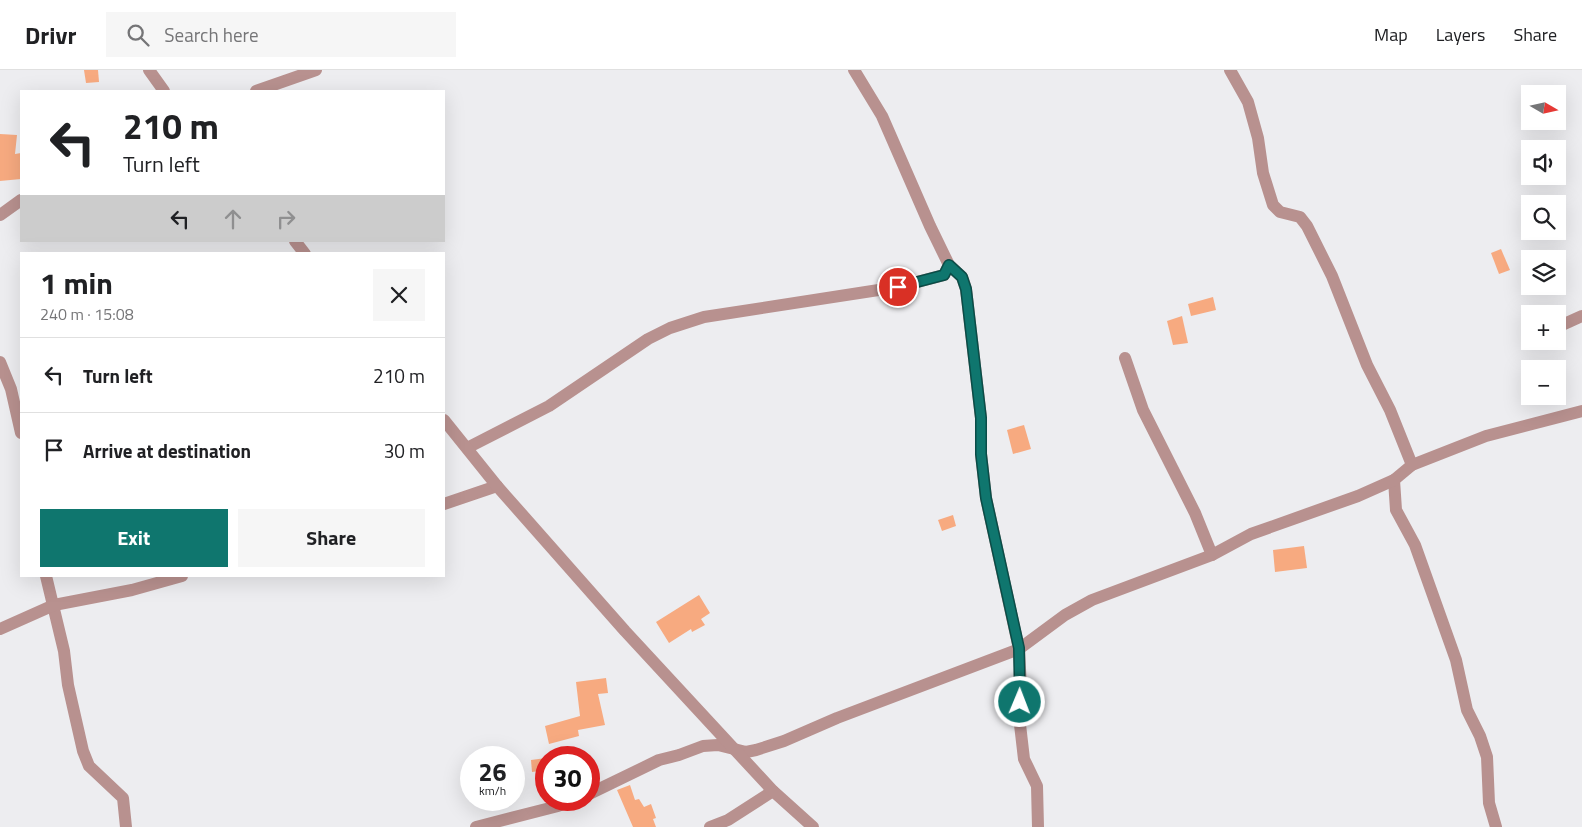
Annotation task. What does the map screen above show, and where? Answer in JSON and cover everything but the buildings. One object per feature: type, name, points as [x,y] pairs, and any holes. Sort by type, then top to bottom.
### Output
[{"type":"street","points":[[149,70],[163,90]]},
{"type":"street","points":[[259,90],[316,70]]},
{"type":"street","points":[[854,70],[882,116],[949,265],[962,277],[966,289],[981,418],[981,454],[986,498],[1019,648],[1021,688],[1019,716],[1024,759],[1037,786],[1038,827]]},
{"type":"street","points":[[1230,70],[1248,102],[1258,138],[1263,173],[1273,205],[1280,212],[1300,217],[1307,226],[1332,276],[1367,366],[1390,410],[1412,465]]},
{"type":"street","points":[[0,215],[20,201]]},
{"type":"street","points":[[296,242],[303,252]]},
{"type":"street","points":[[467,448],[549,406],[648,338],[670,328],[704,318],[898,287],[944,275],[949,265]]},
{"type":"street","points":[[1566,323],[1582,316]]},
{"type":"street","points":[[1125,358],[1142,410],[1194,512],[1212,554]]},
{"type":"street","points":[[0,362],[11,389],[20,430]]},
{"type":"street","points":[[600,789],[658,760],[679,756],[704,746],[718,745],[746,752],[766,747],[808,731],[1019,648],[1065,615],[1092,600],[1212,554],[1251,534],[1358,496],[1394,480],[1412,465],[1486,436],[1582,411]]},
{"type":"street","points":[[445,421],[497,486],[625,631],[773,791],[813,827]]},
{"type":"street","points":[[1394,480],[1396,510],[1415,545],[1456,660],[1467,710],[1480,736],[1487,757],[1489,803],[1496,827]]},
{"type":"street","points":[[445,504],[497,486]]},
{"type":"street","points":[[46,577],[64,651],[68,686],[84,751],[89,766],[123,798],[126,827]]},
{"type":"street","points":[[0,629],[54,605],[132,590],[178,577]]},
{"type":"street","points":[[710,827],[728,820],[773,791]]},
{"type":"street","points":[[476,827],[538,811]]},
{"type":"route","points":[[898,287],[944,275],[948,271],[949,265],[962,277],[966,289],[981,418],[981,454],[986,498],[1019,648],[1020,702]]}]
